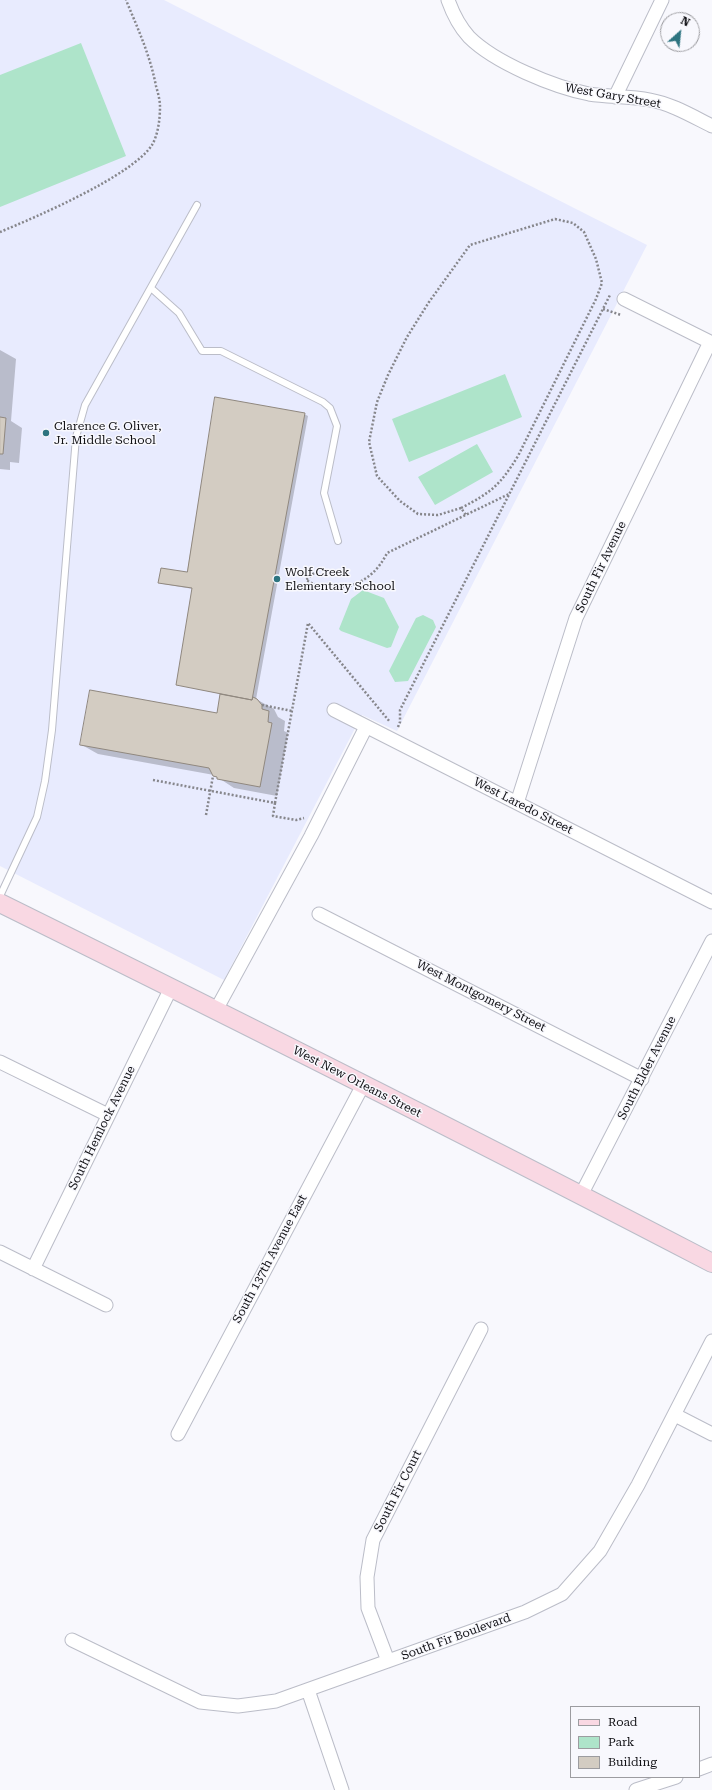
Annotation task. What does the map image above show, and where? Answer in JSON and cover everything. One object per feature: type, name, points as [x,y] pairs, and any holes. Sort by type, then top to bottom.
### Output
[{"type":"street","name":"West Gary Street","points":[[448,0],[455,17],[469,36],[485,50],[548,83],[570,90],[615,97],[650,100],[668,106],[712,126]]},
{"type":"street","points":[[615,97],[662,0]]},
{"type":"street","points":[[624,299],[711,342]]},
{"type":"street","name":"South Fir Avenue","points":[[517,803],[576,618],[711,342]]},
{"type":"street","name":"West Laredo Street","points":[[334,710],[712,902]]},
{"type":"street","points":[[216,1010],[311,836],[366,727]]},
{"type":"street","name":"West New Orleans Street","points":[[0,903],[216,1010],[712,1263]]},
{"type":"street","name":"West Montgomery Street","points":[[320,914],[642,1079]]},
{"type":"street","name":"South Elder Avenue","points":[[581,1195],[712,941]]},
{"type":"street","name":"South Hemlock Avenue","points":[[33,1269],[172,988]]},
{"type":"street","points":[[0,1062],[108,1115]]},
{"type":"street","name":"South 137th Avenue East","points":[[178,1434],[363,1085]]},
{"type":"street","points":[[0,1252],[106,1305]]},
{"type":"street","name":"South Fir Court","points":[[388,1661],[368,1608],[367,1577],[373,1540],[480,1329]]},
{"type":"street","name":"South Fir Boulevard","points":[[72,1640],[200,1702],[238,1706],[276,1701],[525,1612],[562,1594],[600,1551],[638,1485],[712,1341]]},
{"type":"street","points":[[675,1415],[712,1434]]},
{"type":"street","points":[[308,1690],[342,1790]]},
{"type":"street","points":[[700,1769],[712,1764]]},
{"type":"street","points":[[636,1790],[660,1786],[674,1778]]},
{"type":"lane","points":[[0,896],[36,817],[45,781],[52,730],[76,437],[85,405],[197,206]]},
{"type":"lane","points":[[151,288],[179,313],[202,351],[221,351],[323,402],[330,408],[337,426],[324,493],[338,541]]},
{"type":"path","points":[[0,232],[75,198],[124,171],[142,158],[152,144],[158,129],[160,106],[151,61],[126,0]]},
{"type":"path","points":[[555,219],[573,223],[584,232],[596,259],[602,283],[596,299],[518,456],[504,479],[485,495],[461,508],[438,515],[418,514],[400,501],[377,476],[369,442],[378,402],[388,375],[407,337],[429,302],[470,245],[555,219]]},
{"type":"path","points":[[398,727],[400,722],[400,710],[612,290]]},
{"type":"path","points":[[603,309],[621,315]]},
{"type":"path","points":[[314,573],[306,580],[322,587],[338,589],[353,586],[372,575],[380,566],[387,553],[510,494]]},
{"type":"path","points":[[461,508],[466,515]]},
{"type":"path","points":[[308,816],[302,820],[296,820],[273,816],[308,623],[390,723]]},
{"type":"path","points":[[262,705],[292,711]]},
{"type":"path","points":[[206,815],[213,776]]},
{"type":"path","points":[[153,780],[275,803]]},
{"type":"shaded area","name":"Wolf Creek Elementary School","points":[[0,0],[164,0],[647,245],[397,731],[362,715],[224,980],[0,866]]},
{"type":"green space","points":[[81,43],[126,156],[0,207],[0,75]]},
{"type":"green space","points":[[505,374],[522,417],[409,462],[392,419]]},
{"type":"green space","points":[[477,444],[493,472],[435,505],[418,477]]},
{"type":"green space","points":[[363,590],[384,598],[399,627],[391,647],[387,648],[339,629],[351,599]]},
{"type":"green space","points":[[423,615],[433,620],[436,627],[408,681],[395,682],[389,671],[416,618]]},
{"type":"building","points":[[215,397],[305,413],[252,700],[176,685],[192,588],[158,583],[161,568],[187,572]]},
{"type":"building","points":[[0,417],[6,418],[3,454],[0,454]]},
{"type":"building","points":[[90,690],[217,713],[220,694],[252,700],[253,697],[257,699],[262,705],[262,709],[269,711],[268,722],[272,723],[260,787],[217,779],[217,777],[213,776],[209,768],[80,745]]},
{"type":"place","name":"Clarence G. Oliver, Jr. Middle School","points":[[46,433]]},
{"type":"place","name":"Wolf Creek Elementary School","points":[[277,579]]}]
